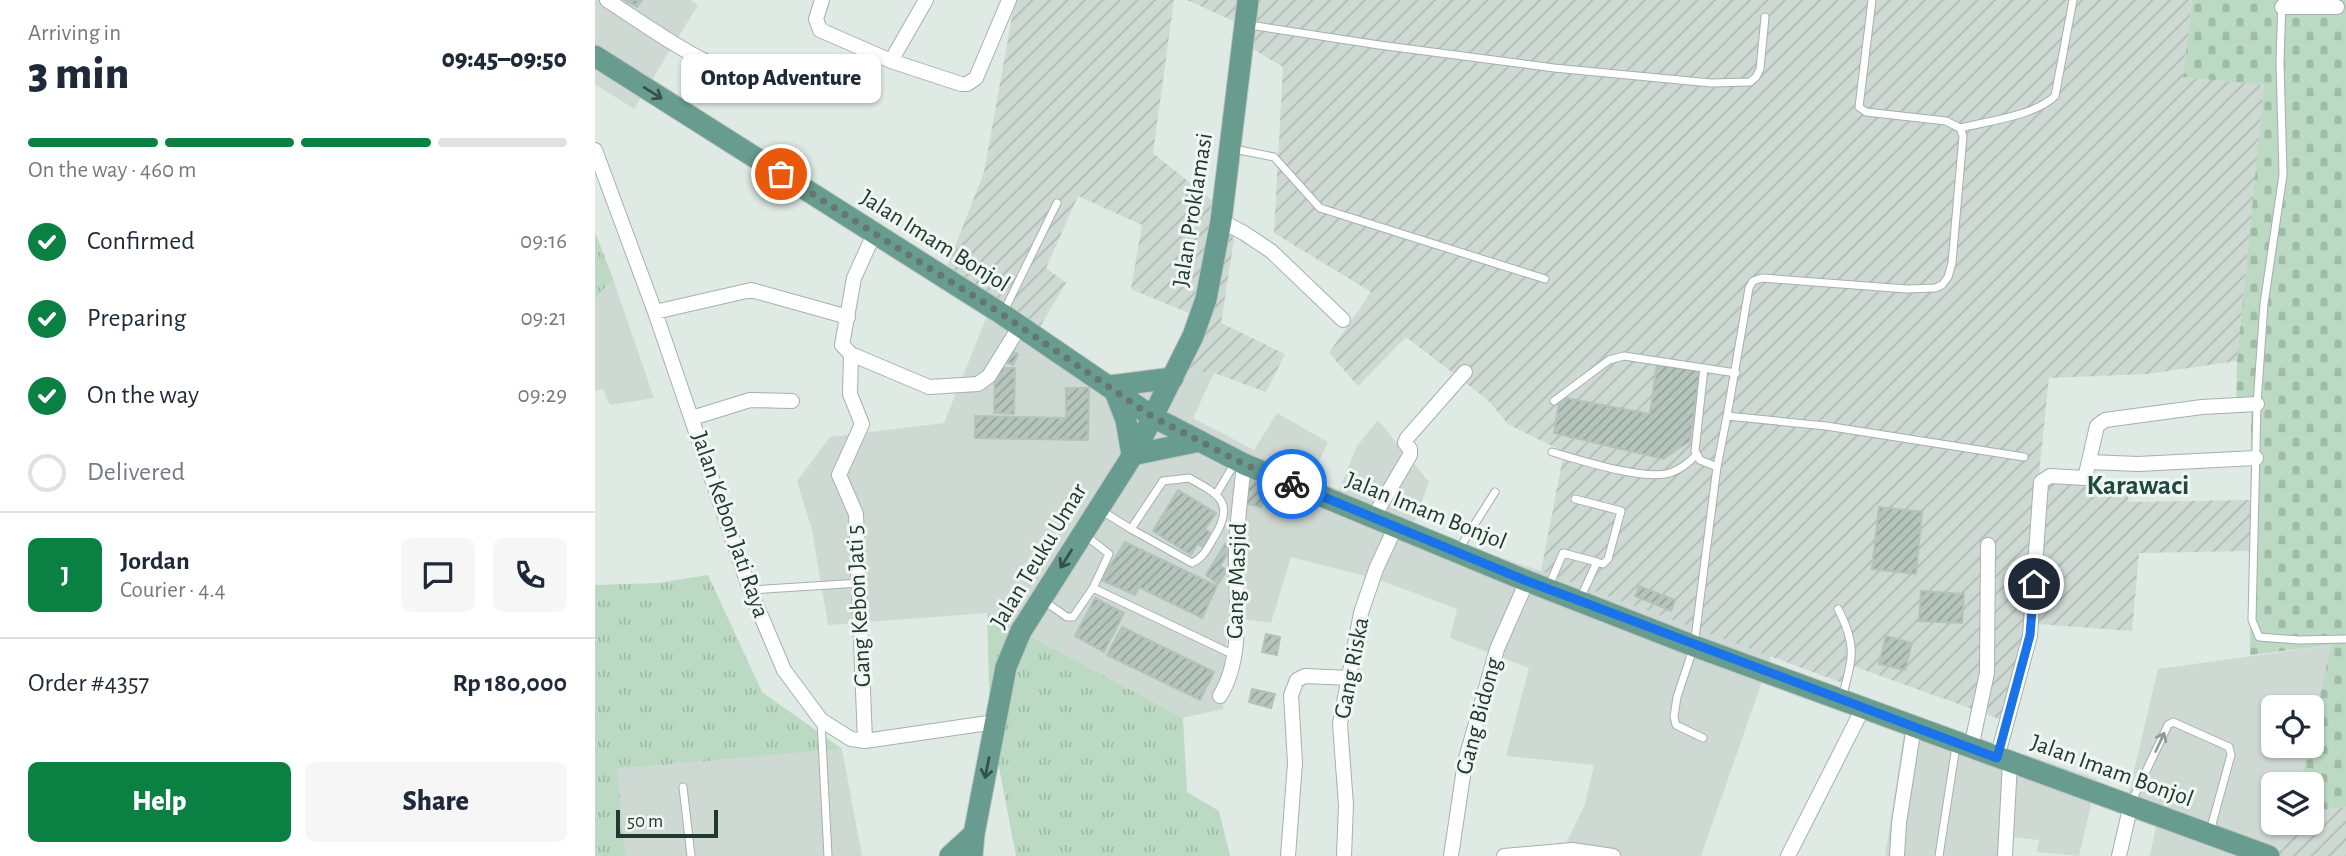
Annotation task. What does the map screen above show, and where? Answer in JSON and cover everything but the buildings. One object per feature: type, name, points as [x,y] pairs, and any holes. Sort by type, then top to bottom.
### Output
[{"type":"main road","name":"Jalan Proklamasi","points":[[1153,417],[1193,336],[1206,299],[1221,221],[1248,0]]},
{"type":"main road","name":"Jalan Imam Bonjol","points":[[595,56],[1011,320],[1153,417],[1240,462],[1395,528],[1694,646],[2131,804],[2209,834],[2239,851],[2269,856]]},
{"type":"main road","points":[[1173,378],[1112,388],[1126,420],[1132,455],[1200,441]]},
{"type":"main road","name":"Jalan Teuku Umar","points":[[972,856],[1006,667],[1021,631],[1153,417]]},
{"type":"main road","points":[[950,856],[974,834]]},
{"type":"street","points":[[607,0],[693,55],[754,80],[779,82]]},
{"type":"street","points":[[821,0],[816,19],[820,30],[891,61],[967,84],[976,78],[1009,0],[1024,0]]},
{"type":"street","points":[[891,61],[926,0]]},
{"type":"street","points":[[2282,4],[2337,7]]},
{"type":"street","name":"Jalan Kebon Jati Raya","points":[[595,150],[655,312],[750,590],[783,670],[821,720],[851,739],[865,741]]},
{"type":"street","points":[[1221,221],[1271,251],[1343,320]]},
{"type":"street","points":[[655,312],[751,290],[848,317],[854,278],[874,234]]},
{"type":"street","name":"Gang Kebon Jati 5","points":[[848,317],[842,345],[851,354],[850,394],[862,424],[839,475],[856,514],[865,741]]},
{"type":"street","points":[[851,354],[929,387],[978,384],[989,376],[1011,320]]},
{"type":"street","points":[[1373,518],[1411,455],[1405,443],[1407,438],[1465,372]]},
{"type":"street","points":[[692,418],[750,400],[792,401]]},
{"type":"street","points":[[2004,856],[2004,760],[2030,635],[2041,482],[2050,476],[2085,478],[2097,426],[2105,420],[2202,407],[2257,404]]},
{"type":"street","points":[[2089,462],[2138,464],[2256,458]]},
{"type":"street","name":"Gang Masjid","points":[[1220,696],[1230,680],[1234,655],[1240,462]]},
{"type":"street","name":"Gang Riska","points":[[1344,856],[1346,805],[1340,724],[1361,612],[1376,569],[1395,528]]},
{"type":"street","points":[[1964,745],[1987,673],[1988,545]]},
{"type":"street","name":"Gang Bidong","points":[[1451,856],[1465,762],[1497,649],[1527,581]]},
{"type":"street","points":[[1288,856],[1295,763],[1291,695],[1297,680],[1305,676],[1350,678]]},
{"type":"street","points":[[1788,856],[1863,708]]},
{"type":"street","points":[[865,741],[996,722]]},
{"type":"street","points":[[1897,856],[1899,823],[1915,726]]},
{"type":"street","points":[[2119,856],[2131,804]]},
{"type":"street","points":[[1504,856],[1572,850],[1613,856]]},
{"type":"lane","points":[[1872,0],[1859,107],[1865,112],[1946,121],[1960,128],[2047,104],[2056,96],[2073,0]]},
{"type":"lane","points":[[2282,4],[2280,61],[2283,176],[2264,304],[2257,404],[2252,620],[2259,637],[2346,639]]},
{"type":"lane","points":[[1245,24],[1554,68],[1711,83],[1750,82],[1756,77],[1760,69],[1765,17]]},
{"type":"lane","points":[[1703,738],[1677,725],[1674,717],[1677,697],[1694,646],[1717,467],[1736,373],[1749,288],[1753,281],[1762,278],[1907,289],[1935,288],[1942,285],[1948,277],[1952,263],[1963,136],[1960,128]]},
{"type":"lane","points":[[1230,149],[1274,157],[1320,208],[1545,279]]},
{"type":"lane","points":[[1011,320],[1057,204]]},
{"type":"lane","points":[[1554,401],[1609,359],[1623,356],[1736,373]]},
{"type":"lane","points":[[1552,452],[1646,474],[1667,474],[1687,466],[1696,455],[1704,368]]},
{"type":"lane","points":[[1727,416],[1826,426],[2024,457]]},
{"type":"lane","points":[[1696,455],[1700,460],[1717,467]]},
{"type":"lane","points":[[1217,493],[1240,462]]},
{"type":"lane","points":[[1097,508],[1131,529],[1192,563],[1201,559],[1224,523],[1225,512],[1217,493],[1189,478],[1163,481],[1131,529]]},
{"type":"lane","points":[[1456,552],[1495,492]]},
{"type":"lane","points":[[1548,589],[1563,553],[1603,564],[1608,559],[1621,511],[1575,499]]},
{"type":"lane","points":[[1041,599],[1067,617],[1073,617],[1093,588],[1109,554],[1082,533]]},
{"type":"lane","points":[[1579,601],[1597,562]]},
{"type":"lane","points":[[750,590],[860,583]]},
{"type":"lane","points":[[1093,588],[1234,655]]},
{"type":"lane","points":[[1838,609],[1850,631],[1852,644],[1851,664],[1841,700]]},
{"type":"lane","points":[[821,720],[828,856]]},
{"type":"lane","points":[[2131,804],[2168,725],[2172,722],[2229,747],[2231,754],[2209,834]]},
{"type":"lane","points":[[1939,856],[1964,745]]},
{"type":"lane","points":[[683,787],[691,856]]},
{"type":"shaded area","points":[[595,0],[691,0],[698,5],[634,109],[595,84]]},
{"type":"shaded area","points":[[1015,0],[1174,0],[1153,153],[1220,207],[1234,240],[1221,323],[1285,354],[1266,392],[1214,373],[1165,367],[1196,316],[1131,289],[1142,225],[1078,196],[1046,268],[1066,283],[1035,335],[987,316],[939,288],[984,172]]},
{"type":"shaded area","points":[[1187,0],[2192,0],[2183,77],[2264,85],[2237,361],[2147,374],[2049,378],[2039,474],[2130,482],[2128,502],[2251,500],[2251,551],[2139,553],[2132,631],[2038,624],[2011,723],[1853,666],[1848,685],[1541,571],[1564,452],[1508,424],[1488,400],[1406,337],[1358,386],[1329,353],[1371,292],[1274,233],[1283,67],[1248,46],[1251,29]]},
{"type":"shaded area","points":[[613,279],[654,398],[610,405],[603,389],[595,391],[595,299]]},
{"type":"shaded area","points":[[987,316],[1083,363],[1130,380],[1165,367],[1214,373],[1193,418],[1254,450],[1277,413],[1328,442],[1311,478],[1339,490],[1357,446],[1378,420],[1429,482],[1412,528],[1541,571],[1771,656],[1701,856],[1560,856],[1585,804],[1594,765],[1506,756],[1529,668],[1450,638],[1457,609],[1377,579],[1291,557],[1271,623],[1228,617],[1223,709],[1183,718],[987,613],[828,625],[812,530],[797,481],[830,437],[944,423]]},
{"type":"shaded area","points":[[2332,645],[2321,695],[2261,695],[2261,758],[2306,758],[2303,772],[2261,772],[2261,835],[2288,835],[2284,850],[2236,835],[2229,856],[2150,856],[2156,826],[2123,817],[2158,669]]},
{"type":"shaded area","points":[[1907,714],[2097,779],[2079,856],[2037,852],[2039,840],[2003,836],[2001,856],[1885,856]]},
{"type":"shaded area","points":[[842,749],[862,856],[626,856],[617,769]]},
{"type":"shaded area","points":[[2346,807],[2346,856],[2229,856],[2236,835],[2283,850],[2287,835],[2324,835],[2324,810]]},
{"type":"green space","points":[[2192,0],[2346,0],[2346,807],[2324,810],[2324,772],[2303,772],[2306,758],[2324,758],[2324,695],[2320,695],[2331,645],[2250,655],[2251,412],[2236,413],[2237,361],[2264,85],[2183,77]]},
{"type":"green space","points":[[595,232],[613,279],[595,299]]},
{"type":"green space","points":[[708,575],[762,692],[842,749],[617,769],[626,856],[595,856],[595,585],[659,583]]},
{"type":"green space","points":[[987,613],[1183,718],[1187,792],[1219,811],[1230,856],[1016,856],[990,720]]},
{"type":"way so far","points":[[781,174],[1002,314],[1153,417],[1244,464],[1292,484]]},
{"type":"place","name":"Ontop Adventure","points":[[781,174]]},
{"type":"district","name":"Karawaci","points":[[2138,486]]},
{"type":"route","points":[[1292,484],[1395,528],[1694,646],[1997,758],[2030,635],[2034,584]]}]
